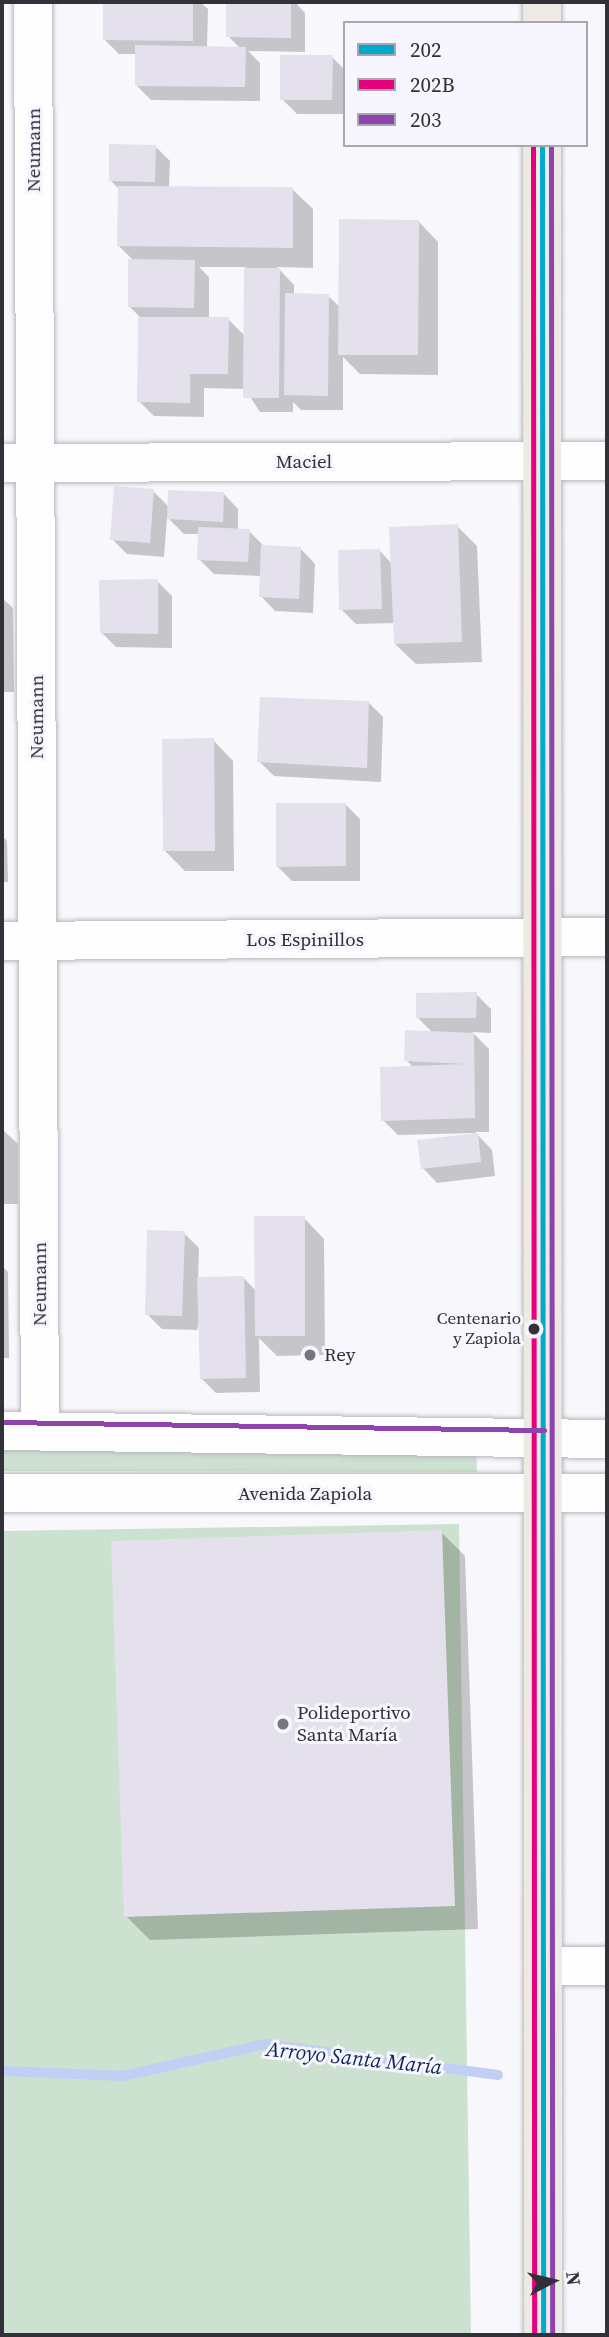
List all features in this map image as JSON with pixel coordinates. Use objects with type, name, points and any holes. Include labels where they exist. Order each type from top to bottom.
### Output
[{"type":"main road","points":[[542,2],[542,21]]},
{"type":"main road","points":[[542,147],[543,2335]]},
{"type":"street","name":"Neumann","points":[[33,2],[19,463],[20,941],[40,1431]]},
{"type":"street","name":"Maciel","points":[[19,463],[607,461]]},
{"type":"street","name":"Los Espinillos","points":[[20,941],[607,937]]},
{"type":"street","points":[[2,1431],[607,1439]]},
{"type":"street","name":"Avenida Zapiola","points":[[2,1493],[607,1493]]},
{"type":"street","points":[[543,1966],[607,1966]]},
{"type":"green space","points":[[2,1449],[476,1451],[477,1472],[2,1471]]},
{"type":"green space","points":[[459,1524],[471,2335],[2,2335],[2,1531]]},
{"type":"building","points":[[103,2],[193,2],[193,41],[103,40]]},
{"type":"building","points":[[226,2],[291,2],[291,38],[226,37]]},
{"type":"building","points":[[135,45],[246,47],[245,87],[135,86]]},
{"type":"building","points":[[280,55],[333,55],[332,100],[280,100]]},
{"type":"building","points":[[109,144],[156,145],[155,182],[109,181]]},
{"type":"building","points":[[118,186],[293,187],[293,248],[117,246]]},
{"type":"building","points":[[339,219],[419,220],[418,355],[338,355]]},
{"type":"building","points":[[128,259],[195,260],[194,308],[128,307]]},
{"type":"building","points":[[244,268],[280,268],[279,398],[243,398]]},
{"type":"building","points":[[285,293],[329,294],[328,396],[284,395]]},
{"type":"building","points":[[138,317],[229,317],[228,374],[190,374],[190,403],[137,402]]},
{"type":"building","points":[[114,486],[154,489],[150,543],[110,540]]},
{"type":"building","points":[[168,490],[224,492],[223,522],[167,519]]},
{"type":"building","points":[[458,524],[462,642],[394,644],[389,527]]},
{"type":"building","points":[[198,527],[250,529],[248,562],[197,560]]},
{"type":"building","points":[[261,545],[301,547],[299,599],[259,597]]},
{"type":"building","points":[[380,549],[382,609],[339,610],[338,550]]},
{"type":"building","points":[[158,579],[158,634],[100,633],[99,580]]},
{"type":"building","points":[[260,697],[369,701],[367,768],[257,762]]},
{"type":"building","points":[[214,738],[215,851],[163,851],[162,739]]},
{"type":"building","points":[[276,803],[346,803],[346,866],[276,867]]},
{"type":"building","points":[[477,992],[476,1018],[416,1018],[416,993]]},
{"type":"building","points":[[405,1030],[474,1033],[475,1118],[381,1121],[380,1067],[466,1064],[404,1061]]},
{"type":"building","points":[[478,1133],[481,1162],[421,1169],[417,1140]]},
{"type":"building","points":[[254,1216],[305,1216],[305,1336],[255,1336]]},
{"type":"building","points":[[147,1230],[185,1231],[182,1316],[145,1315]]},
{"type":"building","points":[[244,1276],[246,1378],[200,1379],[197,1277]]},
{"type":"building","name":"Polideportivo Santa María","points":[[442,1530],[455,1906],[124,1917],[111,1541]]},
{"type":"waterway","name":"Arroyo Santa María","points":[[2,2071],[123,2076],[265,2044],[498,2075]]},
{"type":"transit line","name":"202B","points":[[533,147],[534,2335]]},
{"type":"transit line","name":"202","points":[[542,147],[543,2335]]},
{"type":"transit line","name":"203","points":[[551,147],[552,2335]]},
{"type":"transit line","name":"203","points":[[2,1422],[544,1430]]},
{"type":"place","name":"Centenario y Zapiola","points":[[534,1329]]},
{"type":"place","name":"Rey","points":[[310,1355]]},
{"type":"place","name":"Polideportivo Santa María","points":[[283,1724]]}]
